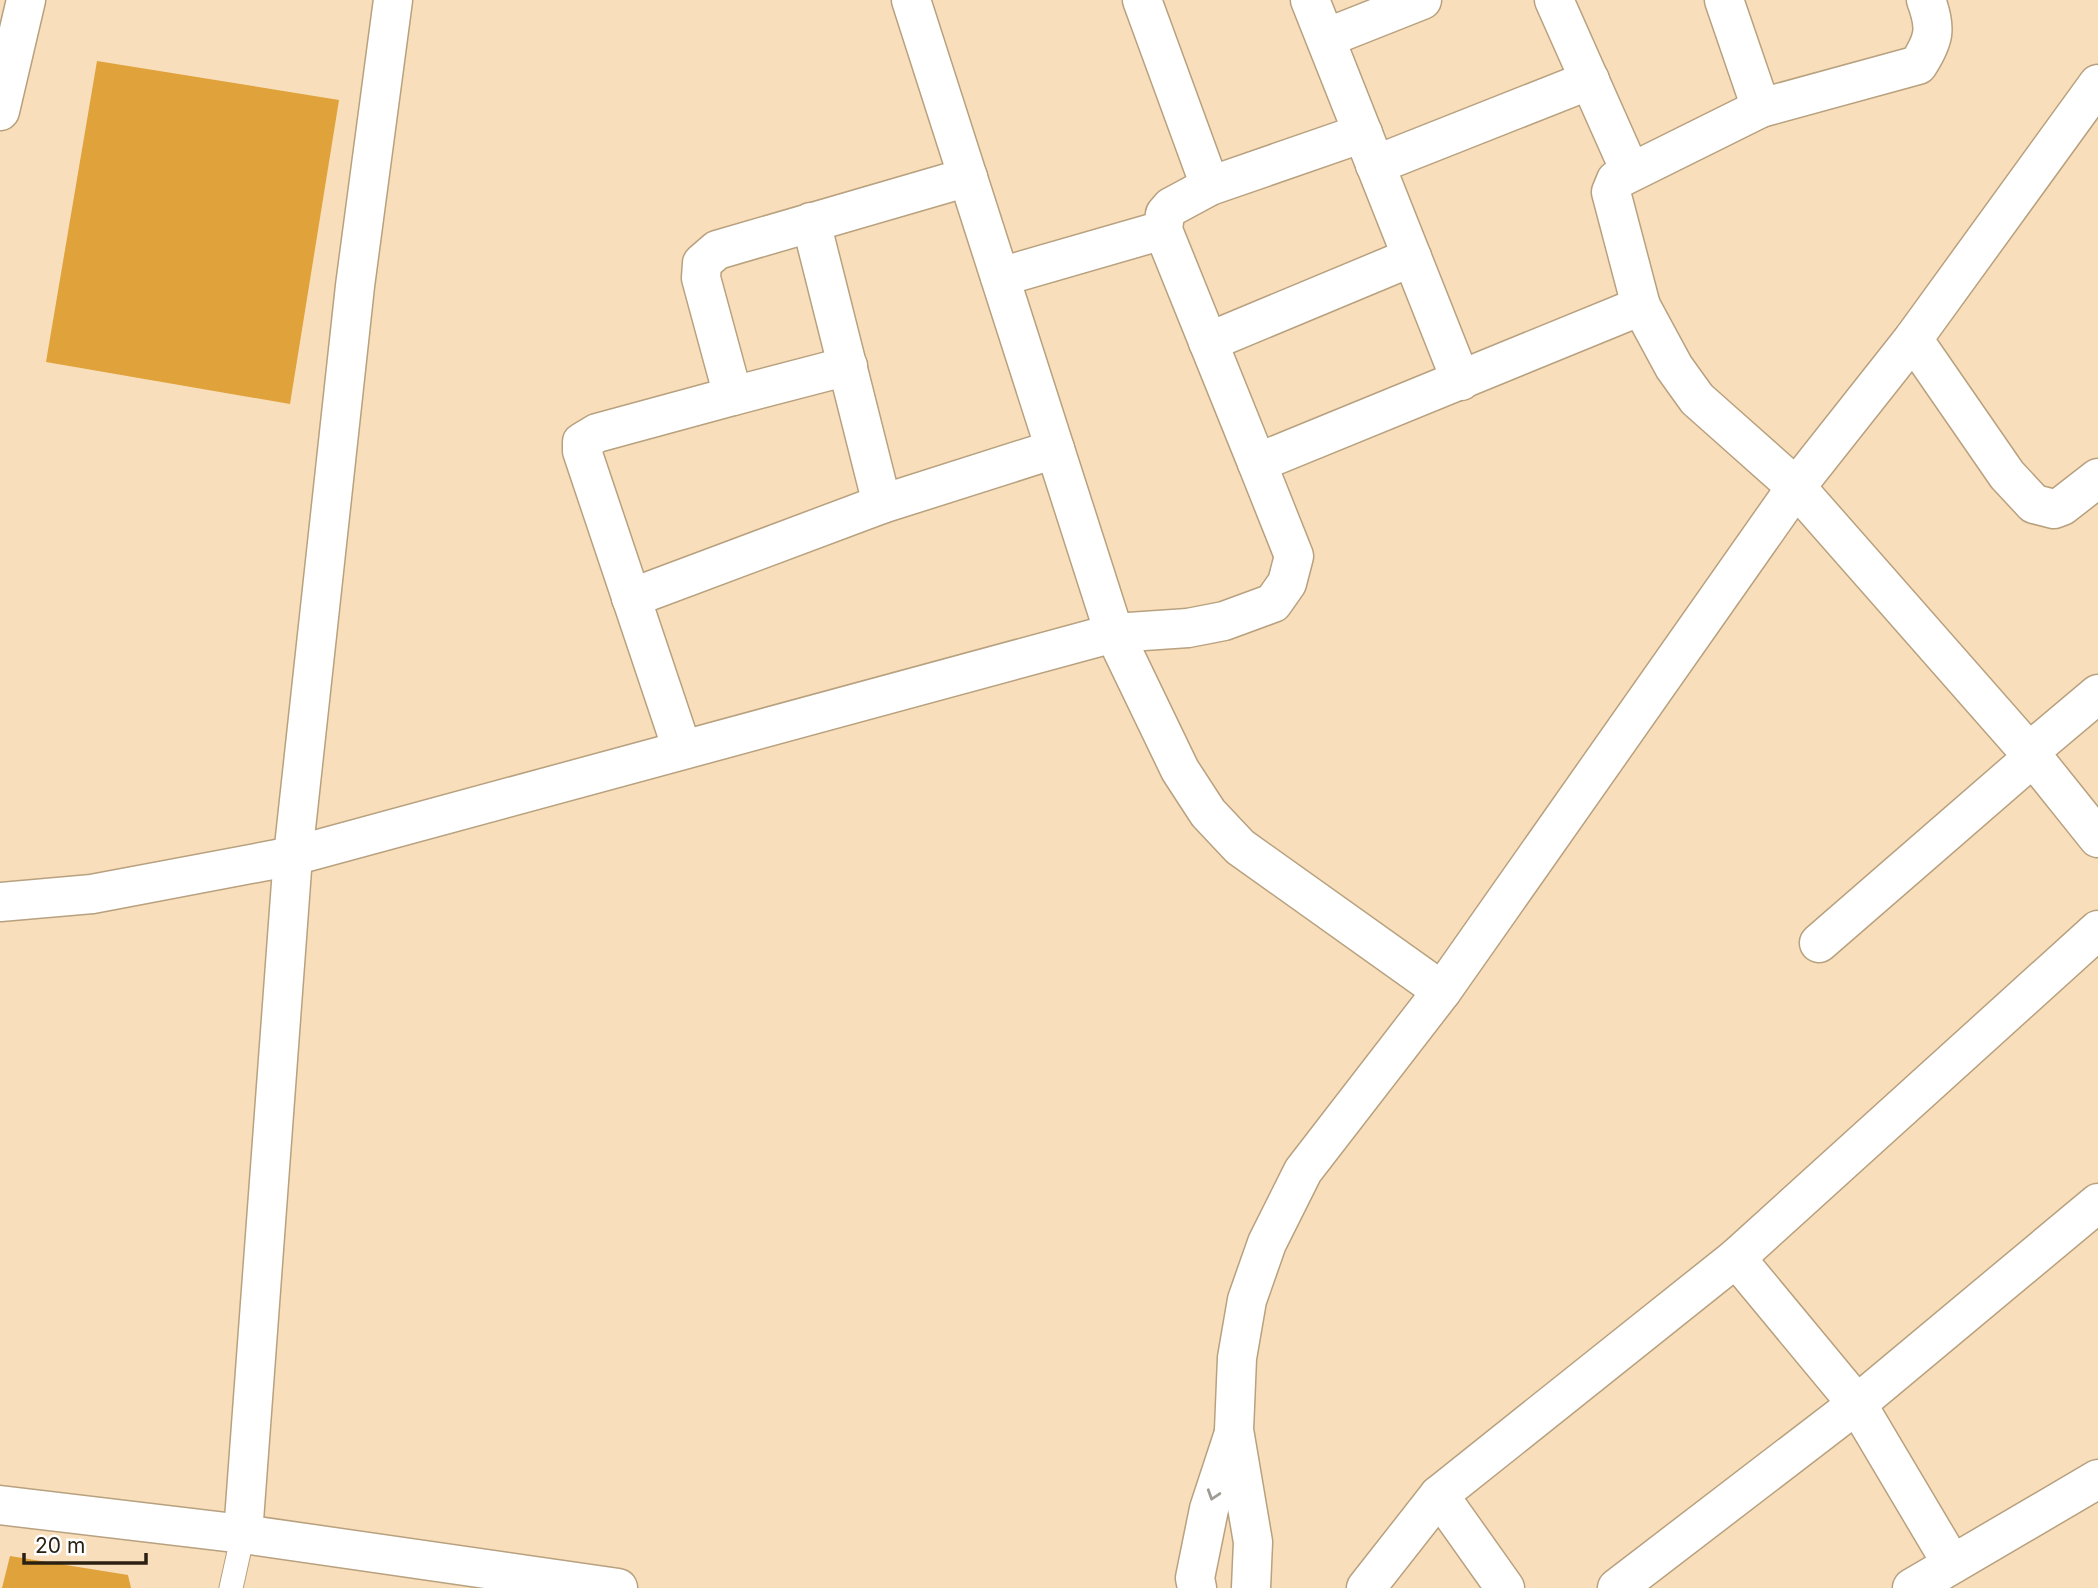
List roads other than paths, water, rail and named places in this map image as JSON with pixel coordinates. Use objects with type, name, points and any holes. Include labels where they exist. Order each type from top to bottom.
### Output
[{"type":"street","points":[[0,111],[26,0]]},
{"type":"street","points":[[243,1534],[293,856],[355,286],[393,0]]},
{"type":"street","points":[[911,0],[1114,633],[1180,770],[1208,813],[1240,848],[1442,991]]},
{"type":"street","points":[[1142,0],[1210,186]]},
{"type":"street","points":[[1310,0],[1461,381]]},
{"type":"street","points":[[1325,38],[1422,0]]},
{"type":"street","points":[[1555,0],[1630,171]]},
{"type":"street","points":[[1724,0],[1761,108]]},
{"type":"street","points":[[1926,0],[1932,16],[1933,41],[1918,65],[1761,108],[1630,171],[1616,180],[1611,192],[1641,306],[1674,367],[1697,399],[1796,487],[2031,755],[2098,838]]},
{"type":"street","points":[[0,902],[92,894],[293,856],[1114,633],[1188,628],[1224,621],[1273,603],[1287,583],[1294,556],[1163,230],[1165,214],[1171,207],[1210,186],[1369,149],[1590,80]]},
{"type":"street","points":[[1251,1588],[1253,1542],[1234,1430],[1237,1358],[1247,1300],[1267,1243],[1303,1171],[1442,991],[1796,487],[1913,339],[2098,84]]},
{"type":"street","points":[[733,396],[701,278],[702,263],[717,250],[968,177]]},
{"type":"street","points":[[811,222],[883,504]]},
{"type":"street","points":[[1000,276],[1163,230]]},
{"type":"street","points":[[1208,342],[1412,257]]},
{"type":"street","points":[[1257,463],[1641,306]]},
{"type":"street","points":[[1913,339],[2007,475],[2034,504],[2054,509],[2062,506],[2098,478]]},
{"type":"street","points":[[682,749],[582,451],[582,442],[597,432],[848,366]]},
{"type":"street","points":[[631,598],[883,504],[1055,449]]},
{"type":"street","points":[[1819,943],[2098,694]]},
{"type":"street","points":[[1366,1588],[1439,1495],[1736,1258],[2098,930]]},
{"type":"street","points":[[1618,1588],[1857,1404],[2098,1203]]},
{"type":"street","points":[[1736,1258],[1857,1404],[1952,1564]]},
{"type":"street","points":[[1197,1588],[1195,1578],[1209,1509],[1234,1430]]},
{"type":"street","points":[[1912,1588],[2098,1479]]},
{"type":"street","points":[[1439,1495],[1504,1588]]},
{"type":"street","points":[[0,1504],[243,1534],[618,1588]]},
{"type":"lane","points":[[231,1588],[243,1534]]}]
